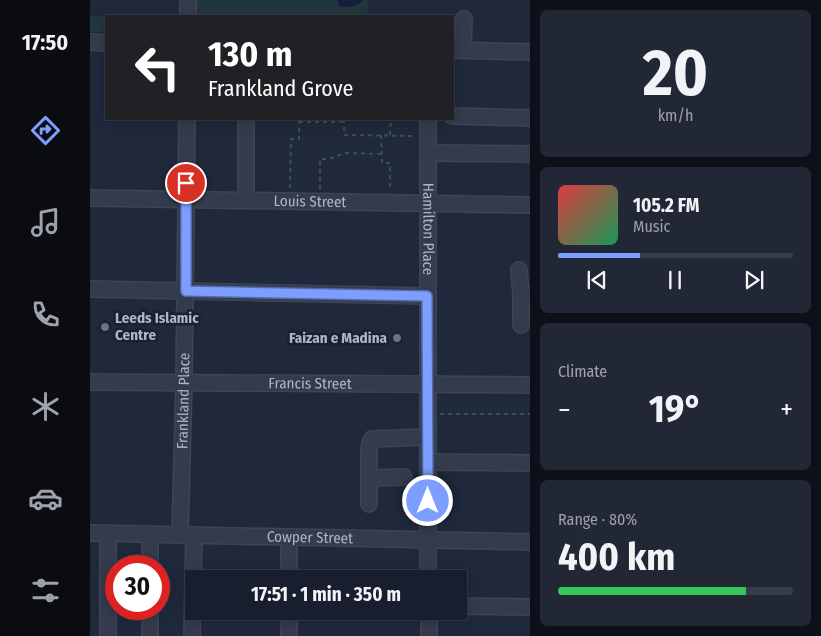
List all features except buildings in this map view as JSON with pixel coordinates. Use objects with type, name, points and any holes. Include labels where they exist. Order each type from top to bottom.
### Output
[{"type":"street","points":[[188,0],[188,15]]},
{"type":"street","points":[[464,19],[458,50],[530,52]]},
{"type":"street","points":[[90,42],[105,43]]},
{"type":"street","points":[[454,116],[530,118]]},
{"type":"street","name":"Frankland Place","points":[[187,120],[184,382],[187,535],[192,636]]},
{"type":"street","points":[[246,120],[246,200]]},
{"type":"street","name":"Hamilton Place","points":[[428,120],[430,202],[427,296],[428,570]]},
{"type":"street","points":[[428,154],[530,154]]},
{"type":"street","name":"Louis Street","points":[[90,198],[530,205]]},
{"type":"street","points":[[519,270],[525,294],[521,325]]},
{"type":"street","points":[[90,288],[427,296]]},
{"type":"street","name":"Francis Street","points":[[90,382],[530,385]]},
{"type":"street","points":[[369,504],[369,450],[372,439],[428,438]]},
{"type":"street","points":[[428,462],[530,463]]},
{"type":"street","points":[[369,478],[404,478]]},
{"type":"street","name":"Cowper Street","points":[[90,533],[530,542]]},
{"type":"street","points":[[108,533],[108,636]]},
{"type":"street","points":[[150,534],[150,555]]},
{"type":"street","points":[[289,537],[289,570]]},
{"type":"street","points":[[467,606],[530,607]]},
{"type":"street","points":[[150,620],[150,636]]},
{"type":"street","points":[[289,620],[289,636]]},
{"type":"street","points":[[428,620],[429,636]]},
{"type":"path","points":[[290,200],[291,139],[298,139],[299,120],[344,120],[344,135],[428,136]]},
{"type":"path","points":[[390,135],[391,120]]},
{"type":"path","points":[[381,135],[382,163],[390,164],[389,202]]},
{"type":"path","points":[[319,201],[320,159],[329,159],[345,153],[382,154]]},
{"type":"path","points":[[428,414],[530,414]]},
{"type":"shaded area","points":[[192,0],[369,0],[367,15],[191,15]]},
{"type":"shaded area","points":[[90,16],[105,16],[105,33],[90,32]]},
{"type":"water","points":[[337,0],[363,0],[355,6],[346,7],[339,6]]},
{"type":"place","name":"Leeds Islamic Centre","points":[[105,327]]},
{"type":"place","name":"Faizan e Madina","points":[[397,338]]},
{"type":"route","points":[[186,183],[186,291],[427,296],[428,501]]}]
